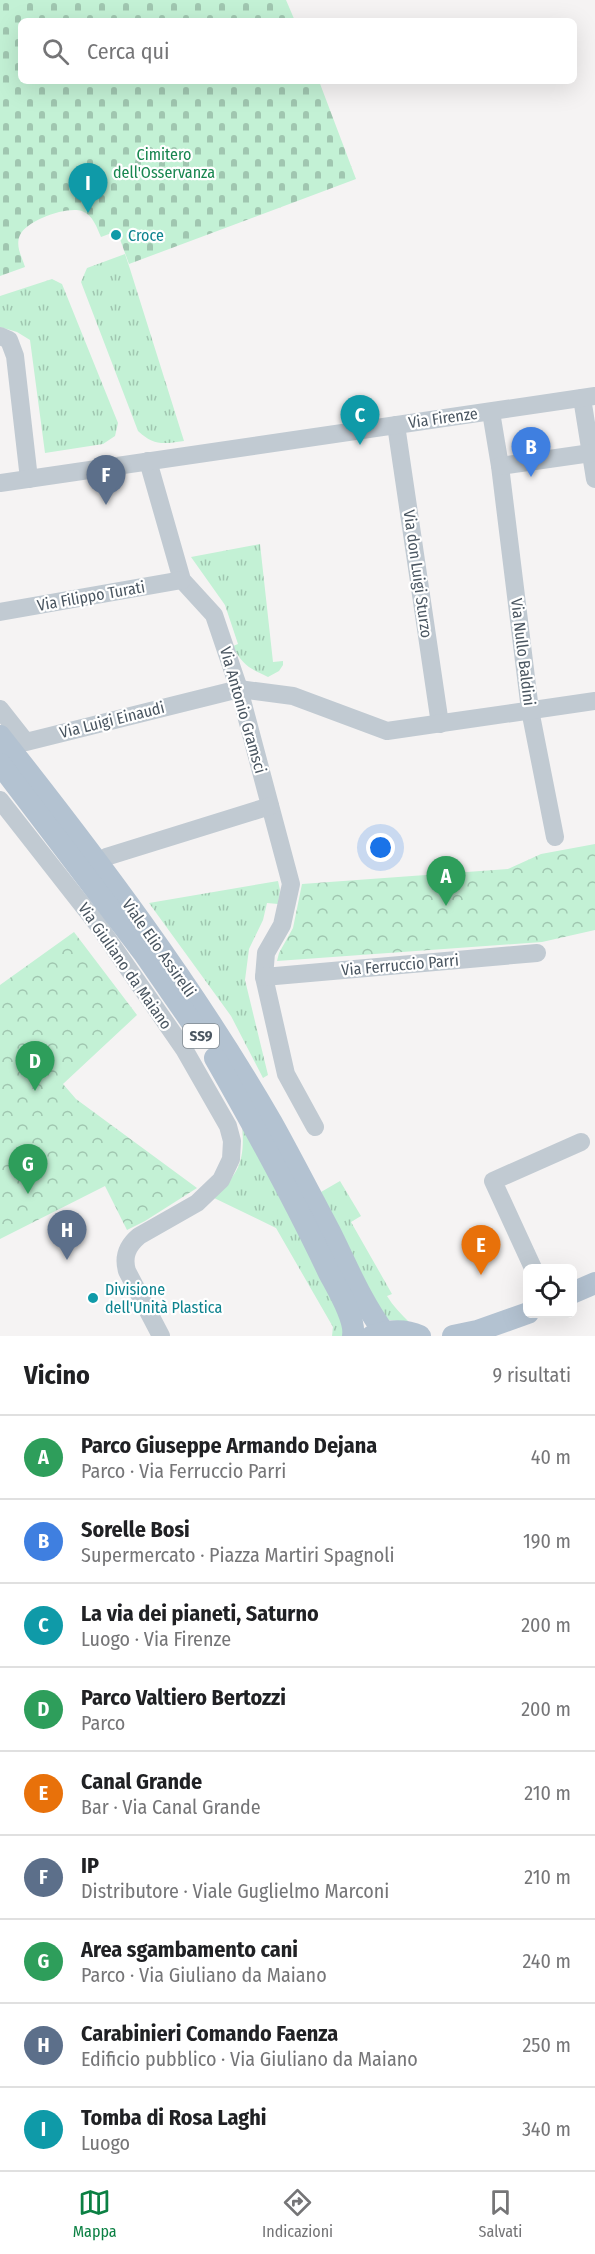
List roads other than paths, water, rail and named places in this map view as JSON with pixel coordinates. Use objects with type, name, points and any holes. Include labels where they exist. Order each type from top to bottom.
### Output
[{"type":"main road","name":"Viale Elio Assirelli","points":[[0,736],[154,938],[212,1025],[273,1124],[329,1231],[378,1334]]},
{"type":"main road","name":"Viale Elio Assirelli","points":[[0,764],[143,952],[204,1040],[255,1127],[304,1220],[349,1314],[354,1331],[353,1336]]},
{"type":"main road","points":[[577,1291],[595,1283]]},
{"type":"main road","points":[[453,1336],[517,1317]]},
{"type":"main road","points":[[479,1336],[517,1317]]},
{"type":"main road","name":"SS9","points":[[378,1334],[398,1330],[420,1336]]},
{"type":"street","points":[[0,336],[9,340],[15,356],[29,479]]},
{"type":"street","points":[[588,397],[595,479]]},
{"type":"street","name":"Via Firenze","points":[[0,483],[588,397]]},
{"type":"street","name":"Via Nullo Baldini","points":[[491,412],[500,466],[530,710],[555,837]]},
{"type":"street","name":"Via don Luigi Sturzo","points":[[396,425],[440,724]]},
{"type":"street","points":[[500,466],[591,453]]},
{"type":"street","name":"Via Antonio Gramsci","points":[[148,460],[182,580],[214,615],[239,689],[291,884],[282,925],[266,953],[264,977]]},
{"type":"street","name":"Via Filippo Turati","points":[[0,612],[182,580]]},
{"type":"street","points":[[239,689],[292,696],[387,731],[595,701]]},
{"type":"street","name":"Via Luigi Einaudi","points":[[0,710],[26,742],[239,689]]},
{"type":"street","name":"Via Giuliano da Maiano","points":[[0,800],[99,926],[184,1049],[228,1125],[232,1141],[231,1159],[221,1180],[197,1203],[139,1236],[127,1252],[125,1264],[127,1271],[161,1336]]},
{"type":"street","points":[[106,856],[270,806]]},
{"type":"street","name":"Via Ferruccio Parri","points":[[264,977],[537,953]]},
{"type":"street","points":[[264,977],[286,1074],[315,1127]]},
{"type":"street","points":[[531,1264],[493,1181],[581,1142]]},
{"type":"place","name":"Tomba di Rosa Laghi","points":[[88,213]]},
{"type":"place","name":"Croce","points":[[116,235]]},
{"type":"place","name":"La via dei pianeti, Saturno","points":[[360,445]]},
{"type":"place","name":"Sorelle Bosi","points":[[531,477]]},
{"type":"place","name":"IP","points":[[106,505]]},
{"type":"place","name":"Parco Giuseppe Armando Dejana","points":[[446,906]]},
{"type":"place","name":"Parco Valtiero Bertozzi","points":[[35,1091]]},
{"type":"place","name":"Area sgambamento cani","points":[[28,1194]]},
{"type":"place","name":"Carabinieri Comando Faenza","points":[[67,1260]]},
{"type":"place","name":"Canal Grande","points":[[481,1275]]},
{"type":"place","name":"Divisione dell'Unità Plastica","points":[[93,1298]]},
{"type":"park label","name":"Cimitero dell'Osservanza","points":[[164,163]]}]
